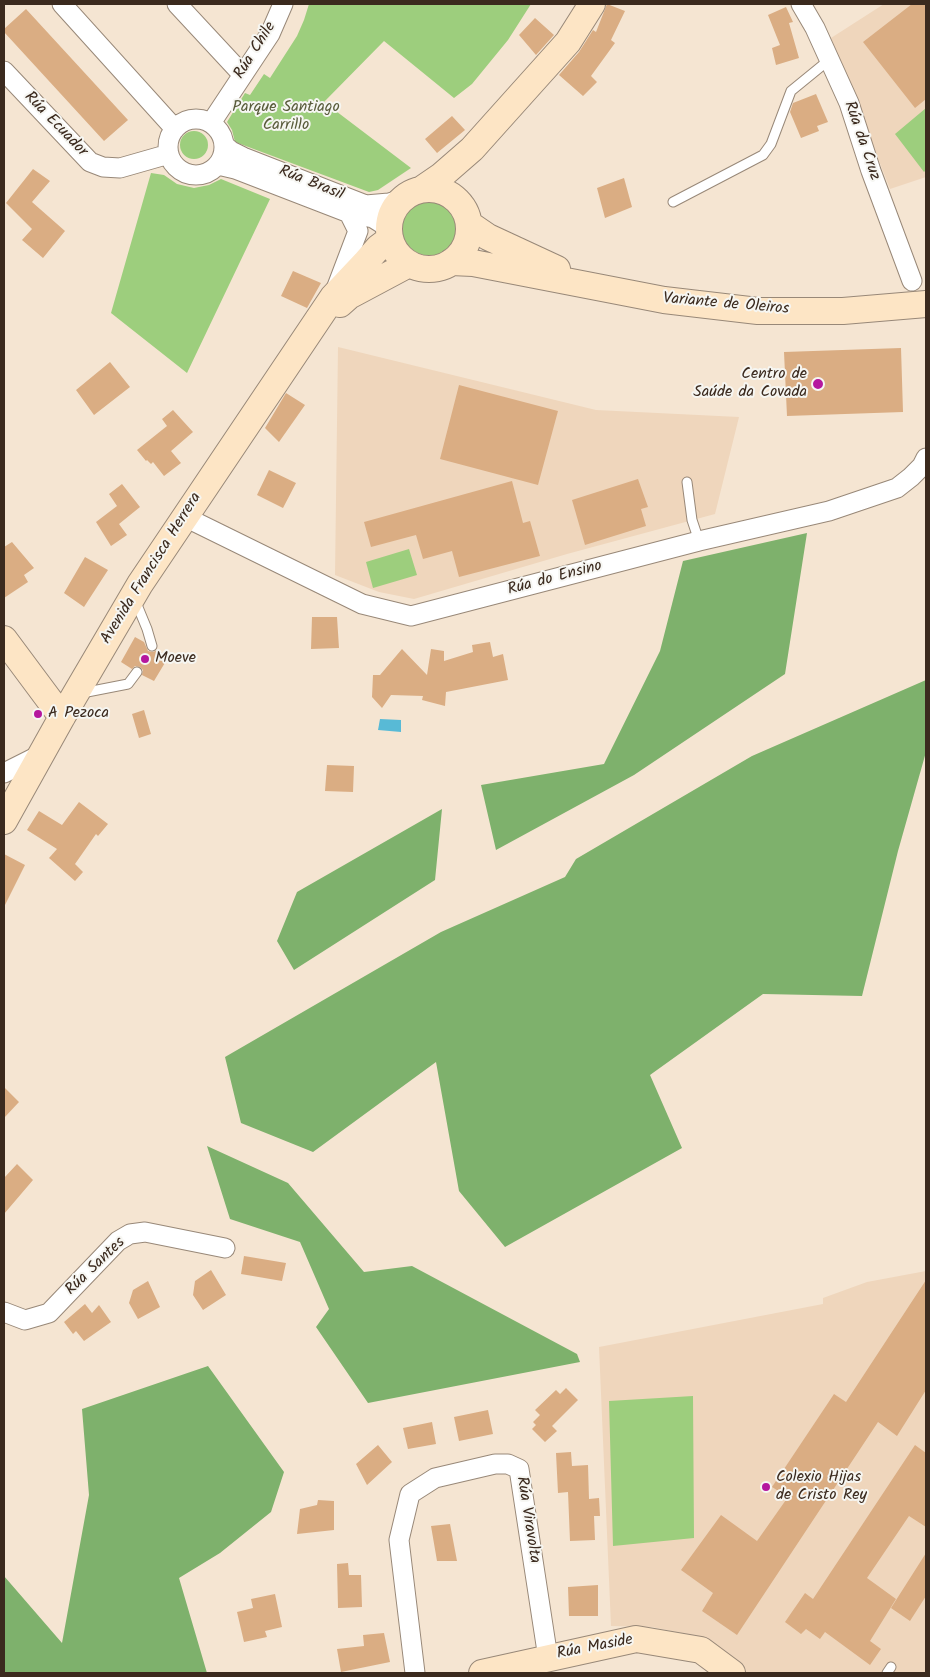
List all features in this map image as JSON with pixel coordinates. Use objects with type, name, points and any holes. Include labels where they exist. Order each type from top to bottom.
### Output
[{"type":"street","points":[[62,4],[175,129]]},
{"type":"street","points":[[177,4],[242,74]]},
{"type":"street","name":"Rúa Chile","points":[[211,123],[270,34],[283,4]]},
{"type":"street","points":[[472,149],[464,171],[465,214],[468,235],[465,245],[459,255],[441,267],[430,269],[409,264],[394,249],[389,233],[393,212],[412,194],[441,176],[472,149],[568,42],[592,4]]},
{"type":"street","name":"Rúa da Cruz","points":[[801,4],[815,28],[849,103],[871,172],[912,281]]},
{"type":"street","name":"Rúa Ecuador","points":[[4,72],[90,162],[120,168],[169,154]]},
{"type":"street","points":[[188,120],[204,120],[211,123],[218,129],[224,145],[224,152],[218,164],[203,174],[193,175],[177,167],[169,154],[169,141],[175,129],[188,120]]},
{"type":"street","name":"Rúa Brasil","points":[[224,145],[243,157],[366,205],[389,203],[412,194]]},
{"type":"street","name":"Rúa Brasil","points":[[218,164],[349,214],[373,218],[389,233]]},
{"type":"street","points":[[412,194],[432,189],[443,191],[453,196],[465,214]]},
{"type":"street","name":"Avenida Francisca Herrera","points":[[333,297],[358,231],[354,220],[349,214]]},
{"type":"street","name":"Variante de Oleiros","points":[[465,214],[488,237],[587,284]]},
{"type":"street","name":"Avenida Francisca Herrera","points":[[4,821],[74,694],[133,596],[312,326],[333,297],[366,264],[389,233]]},
{"type":"street","name":"Variante de Oleiros","points":[[451,262],[473,263],[664,300],[758,311],[843,311],[926,304]]},
{"type":"street","name":"Avenida Francisca Herrera","points":[[312,326],[349,296],[409,264]]},
{"type":"street","name":"Rúa do Ensino","points":[[185,517],[362,604],[411,616],[699,541],[829,511],[897,488],[922,466],[926,458]]},
{"type":"street","points":[[4,639],[62,716]]},
{"type":"street","points":[[4,773],[40,755]]},
{"type":"street","name":"Rúa Santes","points":[[4,1312],[25,1320],[50,1313],[118,1241],[130,1234],[145,1232],[225,1248]]},
{"type":"street","name":"Rúa Viravolta","points":[[415,1673],[399,1540],[410,1494],[435,1478],[495,1464],[508,1464],[519,1469],[548,1658]]},
{"type":"street","name":"Rúa Maside","points":[[497,1672],[636,1638],[701,1650],[732,1673]]},
{"type":"lane","points":[[673,202],[763,156],[771,144],[791,92],[829,60]]},
{"type":"lane","points":[[687,482],[692,520],[699,541]]},
{"type":"lane","points":[[133,596],[147,628],[152,646]]},
{"type":"lane","points":[[74,694],[128,684],[137,672]]},
{"type":"shaded area","points":[[884,4],[926,4],[926,177],[890,189],[831,38]]},
{"type":"shaded area","points":[[338,347],[596,410],[739,417],[715,514],[567,554],[414,599],[379,592],[335,575]]},
{"type":"shaded area","name":"Colexio Hijas de Cristo Rey","points":[[926,1271],[926,1673],[747,1673],[686,1634],[652,1627],[611,1626],[599,1347],[823,1304],[823,1298],[867,1282]]},
{"type":"green space","name":"Parque Santiago Carrillo","points":[[309,4],[531,4],[508,40],[472,84],[454,98],[384,41],[324,102],[411,168],[378,190],[369,192],[235,142],[232,130],[227,122],[245,93],[250,95],[264,74],[270,78],[297,36]]},
{"type":"green space","points":[[926,108],[926,170],[924,172],[895,134]]},
{"type":"green space","points":[[194,131],[204,135],[208,145],[204,155],[194,159],[184,155],[180,145],[184,135]]},
{"type":"green space","points":[[151,173],[164,175],[177,184],[194,188],[209,185],[221,179],[270,199],[187,373],[111,313]]},
{"type":"green space","points":[[430,200],[441,202],[450,208],[456,217],[458,228],[456,239],[450,248],[441,254],[430,256],[419,254],[410,248],[404,239],[402,228],[404,217],[410,208],[419,202]]},
{"type":"green space","points":[[807,533],[785,674],[634,775],[496,850],[481,785],[604,764],[660,651],[683,561]]},
{"type":"green space","points":[[409,549],[417,575],[373,588],[366,562]]},
{"type":"green space","points":[[926,680],[926,752],[898,851],[862,996],[763,994],[650,1075],[682,1148],[505,1247],[459,1191],[436,1062],[313,1152],[241,1123],[225,1057],[441,932],[565,877],[576,859],[752,756]]},
{"type":"green space","points":[[442,809],[435,880],[294,970],[277,941],[297,892]]},
{"type":"green space","points":[[207,1146],[288,1183],[364,1272],[412,1266],[577,1354],[580,1362],[368,1403],[316,1327],[329,1309],[300,1242],[230,1219]]},
{"type":"green space","points":[[208,1366],[284,1472],[271,1512],[220,1553],[179,1578],[207,1673],[4,1673],[4,1576],[62,1643],[89,1495],[82,1409]]},
{"type":"green space","points":[[693,1396],[694,1538],[613,1546],[609,1401]]},
{"type":"water","points":[[380,719],[401,720],[401,732],[378,730]]},
{"type":"building","points":[[607,4],[625,11],[611,40],[615,43],[591,76],[597,82],[583,96],[559,75],[579,52],[593,30],[596,32]]},
{"type":"building","points":[[912,4],[926,4],[926,99],[915,108],[863,42]]},
{"type":"building","points":[[786,7],[793,22],[789,23],[799,58],[776,65],[772,48],[780,45],[768,15]]},
{"type":"building","points":[[26,9],[128,120],[104,141],[4,32],[4,29]]},
{"type":"building","points":[[535,18],[554,35],[536,55],[519,35]]},
{"type":"building","points":[[816,94],[828,122],[817,126],[819,131],[801,138],[790,112],[793,103]]},
{"type":"building","points":[[452,116],[465,130],[437,153],[425,139]]},
{"type":"building","points":[[33,169],[50,181],[32,202],[65,231],[43,258],[22,240],[32,229],[6,203]]},
{"type":"building","points":[[624,178],[632,207],[605,218],[597,188]]},
{"type":"building","points":[[293,271],[321,283],[307,308],[281,296]]},
{"type":"building","name":"Centro de Saúde da Covada","points":[[901,348],[903,412],[787,416],[784,352]]},
{"type":"building","points":[[110,362],[130,387],[94,415],[76,390]]},
{"type":"building","points":[[459,385],[558,411],[538,485],[440,459]]},
{"type":"building","points":[[286,393],[305,405],[279,442],[265,428]]},
{"type":"building","points":[[173,410],[193,432],[171,451],[181,463],[164,476],[153,462],[151,464],[146,461],[137,450],[167,426],[162,419]]},
{"type":"building","points":[[269,470],[296,483],[283,508],[257,495]]},
{"type":"building","points":[[638,479],[648,507],[641,509],[646,526],[585,545],[572,500]]},
{"type":"building","points":[[512,481],[523,523],[530,521],[540,556],[459,577],[452,551],[423,559],[416,535],[371,547],[364,522]]},
{"type":"building","points":[[122,484],[140,507],[119,524],[127,535],[111,546],[96,522],[117,506],[109,494]]},
{"type":"building","points":[[12,542],[34,568],[24,575],[28,582],[4,598],[4,547]]},
{"type":"building","points":[[85,557],[108,570],[84,607],[64,593]]},
{"type":"building","points":[[312,617],[337,617],[339,648],[311,649]]},
{"type":"building","name":"Moeve","points":[[135,637],[144,642],[148,651],[153,652],[157,650],[169,656],[154,681],[142,675],[143,670],[140,667],[135,666],[132,669],[121,662]]},
{"type":"building","points":[[490,642],[493,657],[503,654],[508,680],[446,692],[445,706],[422,700],[423,696],[391,695],[382,708],[372,697],[373,675],[380,675],[402,649],[427,675],[431,649],[444,651],[444,661],[473,652],[472,645]]},
{"type":"building","points":[[144,710],[151,734],[139,738],[132,714]]},
{"type":"building","points":[[327,765],[354,766],[353,792],[325,791]]},
{"type":"building","points":[[79,802],[108,824],[98,836],[96,834],[75,864],[83,872],[75,881],[49,858],[57,849],[27,830],[39,811],[62,825]]},
{"type":"building","points":[[4,854],[25,865],[4,907]]},
{"type":"building","points":[[4,1087],[19,1102],[4,1118]]},
{"type":"building","points":[[17,1164],[33,1180],[4,1214],[4,1178]]},
{"type":"building","points":[[244,1256],[286,1263],[282,1281],[241,1274]]},
{"type":"building","points":[[211,1270],[226,1295],[203,1310],[193,1295],[195,1281]]},
{"type":"building","points":[[926,1280],[926,1390],[897,1436],[878,1422],[737,1635],[702,1611],[713,1593],[681,1570],[721,1515],[757,1541],[788,1497],[772,1487],[834,1394],[846,1402]]},
{"type":"building","points":[[148,1281],[160,1307],[138,1319],[129,1303],[133,1290]]},
{"type":"building","points":[[85,1304],[92,1313],[99,1305],[111,1322],[84,1341],[76,1331],[73,1334],[64,1322]]},
{"type":"building","points":[[566,1388],[578,1400],[552,1426],[557,1431],[545,1442],[532,1429],[536,1425],[533,1422],[540,1415],[535,1410],[556,1390],[560,1394]]},
{"type":"building","points":[[488,1410],[493,1434],[459,1441],[454,1417]]},
{"type":"building","points":[[432,1422],[436,1444],[408,1449],[403,1428]]},
{"type":"building","points":[[378,1445],[392,1462],[367,1485],[356,1464]]},
{"type":"building","points":[[915,1445],[926,1453],[926,1527],[909,1516],[867,1578],[896,1599],[870,1641],[881,1649],[870,1665],[825,1632],[820,1639],[806,1629],[801,1634],[785,1622],[805,1593],[813,1599]]},
{"type":"building","points":[[571,1452],[572,1466],[588,1465],[589,1499],[599,1498],[600,1516],[594,1516],[595,1540],[570,1541],[568,1492],[558,1493],[556,1453]]},
{"type":"building","points":[[318,1500],[334,1501],[334,1530],[297,1534],[300,1509],[317,1505]]},
{"type":"building","points":[[450,1524],[457,1561],[437,1561],[431,1526]]},
{"type":"building","points":[[926,1553],[926,1596],[910,1621],[891,1608]]},
{"type":"building","points":[[348,1563],[349,1575],[361,1575],[362,1607],[338,1608],[337,1564]]},
{"type":"building","points":[[598,1585],[598,1616],[569,1616],[568,1587]]},
{"type":"building","points":[[275,1594],[282,1627],[265,1631],[267,1637],[244,1642],[237,1612],[253,1608],[251,1599]]},
{"type":"building","points":[[384,1633],[390,1662],[341,1672],[337,1649],[364,1646],[363,1635]]},
{"type":"place","name":"Centro de Saúde da Covada","points":[[818,384]]},
{"type":"place","name":"Moeve","points":[[145,659]]},
{"type":"place","name":"A Pezoca","points":[[38,714]]},
{"type":"place","name":"Colexio Hijas de Cristo Rey","points":[[766,1487]]}]
